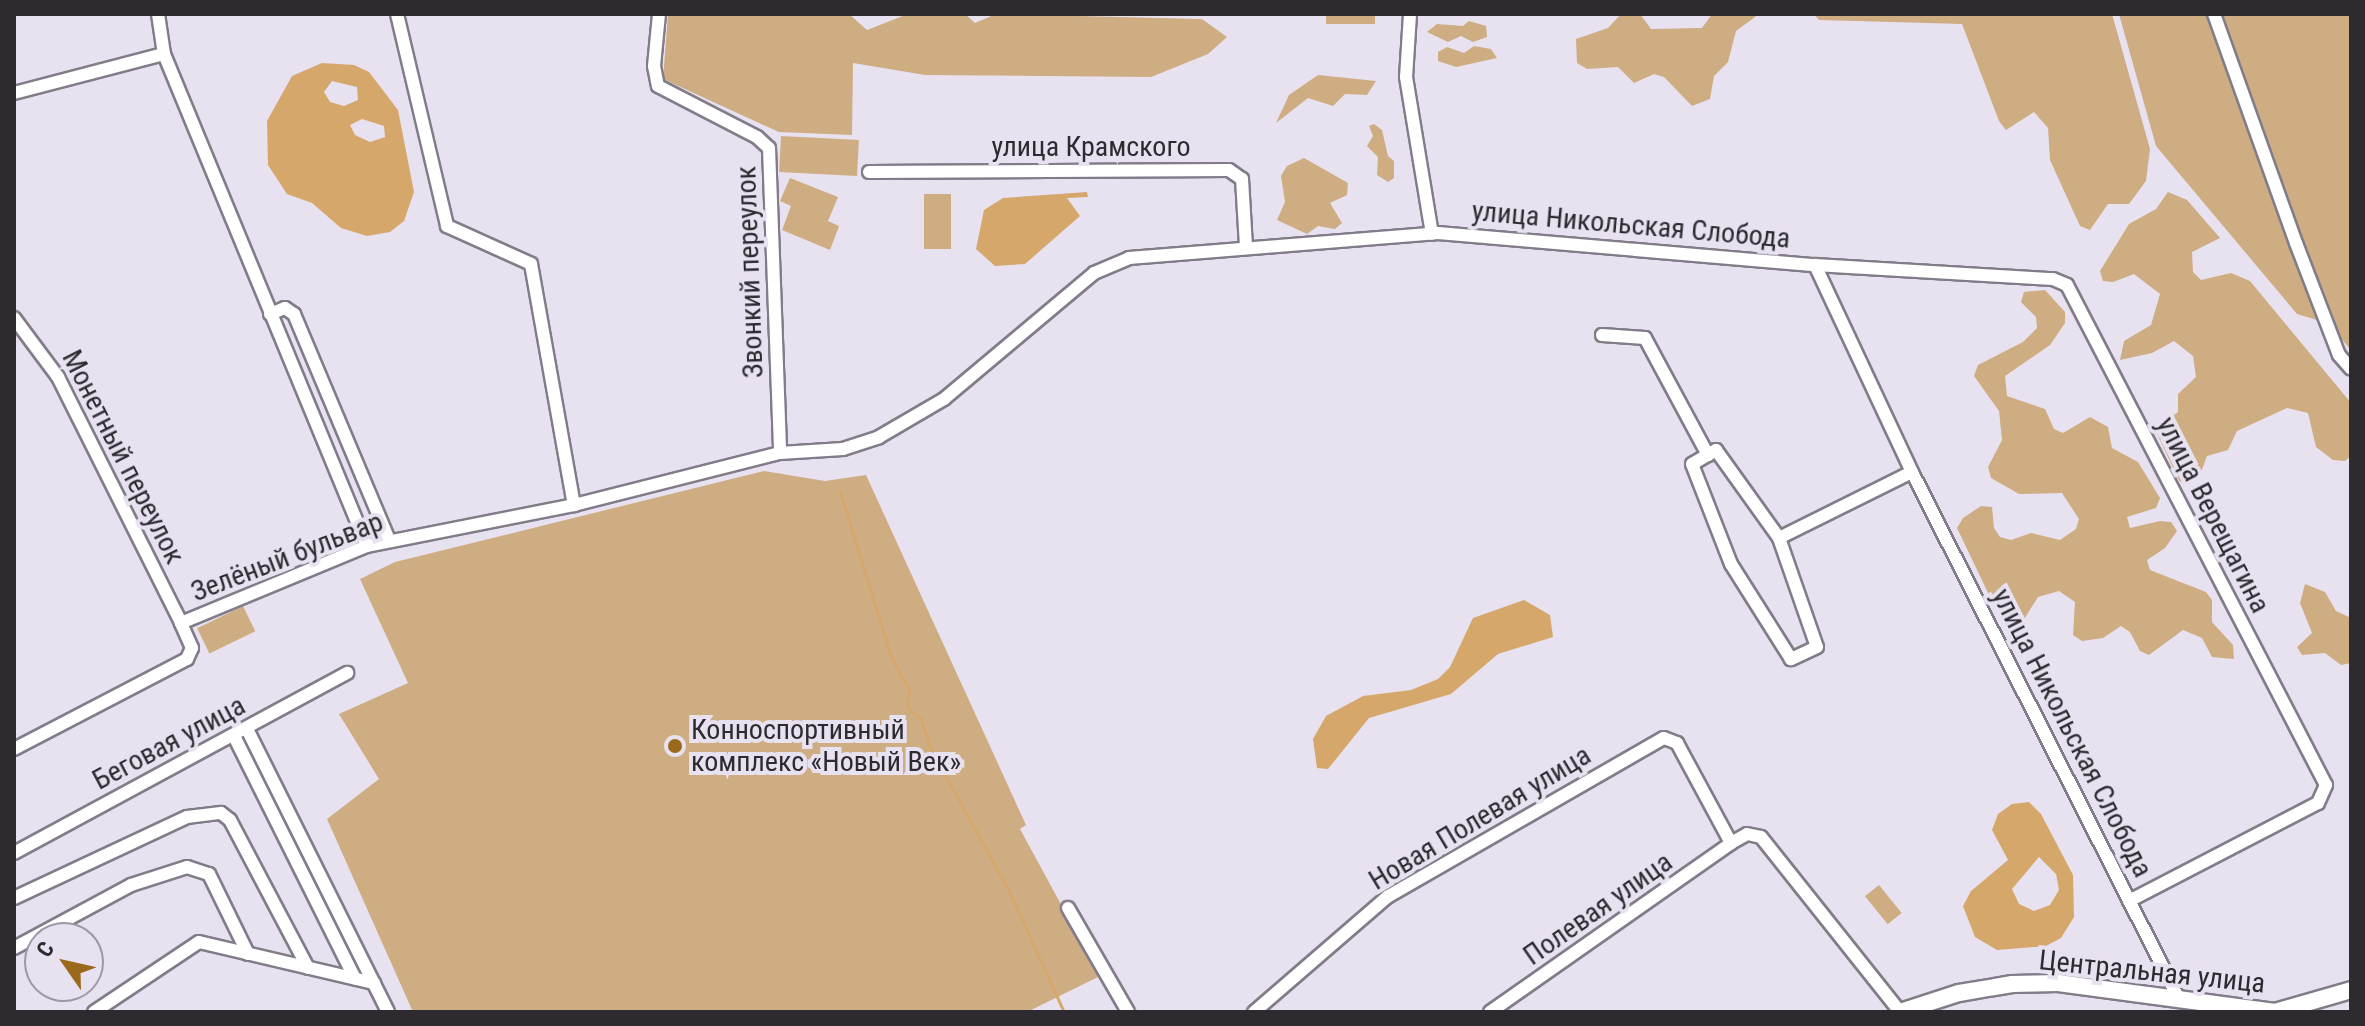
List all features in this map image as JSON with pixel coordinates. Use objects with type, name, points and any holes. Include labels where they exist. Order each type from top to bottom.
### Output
[{"type":"street","points":[[158,14],[164,54],[367,546]]},
{"type":"street","points":[[397,14],[447,226],[525,256],[531,264],[574,505]]},
{"type":"street","name":"Звонкий переулок","points":[[659,14],[654,66],[658,86],[757,137],[770,154],[780,453]]},
{"type":"street","points":[[1410,14],[1406,77],[1432,234]]},
{"type":"street","points":[[2214,14],[2339,355],[2351,369]]},
{"type":"street","points":[[14,93],[164,54]]},
{"type":"street","name":"улица Крамского","points":[[869,172],[1229,170],[1242,179],[1246,247]]},
{"type":"street","name":"улица Никольская Слобода","points":[[780,453],[851,447],[916,418],[1115,262],[1246,247],[1432,234],[1815,265],[1912,472],[2180,1001]]},
{"type":"street","name":"улица Верещагина","points":[[1815,265],[2053,279],[2067,285],[2326,785],[2318,803],[2129,901]]},
{"type":"street","points":[[270,314],[285,308],[294,314],[389,540]]},
{"type":"street","name":"Монетный переулок","points":[[14,318],[58,377],[181,623]]},
{"type":"street","points":[[1602,335],[1645,338],[1708,455]]},
{"type":"street","points":[[1716,450],[1779,538],[1817,647],[1791,659],[1731,564],[1692,464],[1716,450]]},
{"type":"street","name":"Зелёный бульвар","points":[[14,749],[187,659],[192,648],[181,623],[367,546],[574,505],[780,453]]},
{"type":"street","points":[[1779,538],[1912,472]]},
{"type":"street","name":"Беговая улица","points":[[14,853],[347,673]]},
{"type":"street","points":[[247,729],[388,1012]]},
{"type":"street","points":[[234,736],[355,979]]},
{"type":"street","name":"Новая Полевая улица","points":[[1254,1012],[1387,897],[1664,738],[1677,743],[1731,843]]},
{"type":"street","points":[[14,898],[187,817],[221,813],[230,820],[308,968]]},
{"type":"street","points":[[1731,843],[1747,834],[1761,837],[1900,1012]]},
{"type":"street","name":"Полевая улица","points":[[1490,1012],[1731,843]]},
{"type":"street","points":[[14,948],[131,885],[187,867],[209,874],[248,954]]},
{"type":"street","points":[[1068,908],[1128,1012]]},
{"type":"street","points":[[94,1012],[189,945],[248,954],[374,983]]},
{"type":"street","name":"Центральная улица","points":[[1900,1012],[2012,984],[2058,983],[2246,1011],[2306,1006],[2351,990]]},
{"type":"shaded area","points":[[668,14],[849,14],[867,30],[908,14],[965,14],[975,23],[996,14],[1202,19],[1227,37],[1208,54],[1151,77],[925,75],[853,63],[852,135],[779,132],[663,79]]},
{"type":"shaded area","points":[[1326,14],[1375,14],[1375,24],[1326,24]]},
{"type":"shaded area","points":[[1621,14],[1640,14],[1651,29],[1702,28],[1712,14],[1759,14],[1736,31],[1728,62],[1714,76],[1710,99],[1692,106],[1664,77],[1654,74],[1634,83],[1618,67],[1587,69],[1577,63],[1576,39],[1608,28]]},
{"type":"shaded area","points":[[1814,14],[2112,14],[2150,149],[2146,181],[2129,204],[2108,204],[2090,230],[2080,226],[2050,160],[2048,128],[2034,112],[2006,130],[1999,121],[1962,24],[1819,20]]},
{"type":"shaded area","points":[[2119,14],[2351,14],[2351,350],[2327,323],[2297,314],[2156,146]]},
{"type":"shaded area","points":[[1469,21],[1486,26],[1487,37],[1473,42],[1461,36],[1448,42],[1427,32],[1437,24],[1463,26]]},
{"type":"shaded area","points":[[1474,46],[1491,49],[1497,58],[1456,67],[1438,61],[1438,52],[1447,47],[1464,53]]},
{"type":"shaded area","points":[[322,63],[354,65],[369,72],[398,110],[414,192],[404,221],[390,232],[367,236],[341,228],[312,203],[287,194],[268,165],[267,121],[292,76]],"holes":[[[332,81],[357,87],[358,100],[344,106],[330,102],[324,92]],[[362,119],[384,126],[385,137],[370,142],[355,135],[350,125]]]},
{"type":"shaded area","points":[[1318,75],[1376,81],[1367,95],[1345,94],[1333,106],[1308,98],[1276,123],[1289,95]]},
{"type":"shaded area","points":[[1374,124],[1382,130],[1388,156],[1394,161],[1394,178],[1388,182],[1377,175],[1378,157],[1367,146],[1373,136],[1369,126]]},
{"type":"shaded area","points":[[781,136],[859,140],[857,176],[779,172]]},
{"type":"shaded area","points":[[1304,158],[1348,183],[1347,195],[1330,203],[1342,223],[1335,229],[1318,226],[1307,234],[1277,220],[1285,202],[1281,176],[1287,166]]},
{"type":"shaded area","points":[[790,178],[838,197],[828,221],[839,226],[830,250],[782,230],[791,206],[780,201]]},
{"type":"shaded area","points":[[1087,192],[1088,197],[1067,198],[1080,216],[1025,264],[995,266],[976,249],[984,210],[1003,198]]},
{"type":"shaded area","points":[[2168,192],[2187,200],[2220,238],[2192,252],[2193,272],[2201,280],[2231,273],[2250,281],[2351,403],[2351,456],[2345,461],[2333,460],[2316,447],[2308,413],[2287,408],[2237,431],[2228,450],[2207,456],[2200,475],[2180,482],[2155,430],[2178,412],[2178,394],[2196,377],[2193,356],[2174,341],[2152,353],[2120,360],[2124,341],[2151,325],[2160,294],[2134,274],[2113,282],[2103,281],[2100,271],[2129,224],[2156,209]]},
{"type":"shaded area","points":[[924,194],[951,194],[951,249],[924,249]]},
{"type":"shaded area","points":[[2045,290],[2065,312],[2065,323],[2050,345],[2005,376],[2007,396],[2045,409],[2054,429],[2063,433],[2090,417],[2108,427],[2112,448],[2138,462],[2160,498],[2156,508],[2127,517],[2130,528],[2160,521],[2171,522],[2177,531],[2165,548],[2147,560],[2150,570],[2206,592],[2212,600],[2212,622],[2233,645],[2234,659],[2212,657],[2202,638],[2183,630],[2149,655],[2140,651],[2130,632],[2121,626],[2103,638],[2082,641],[2073,635],[2075,602],[2059,591],[2038,597],[2021,624],[2001,620],[1957,528],[1963,518],[1981,506],[1992,507],[1994,528],[2000,537],[2011,540],[2031,533],[2060,540],[2076,529],[2079,519],[2062,493],[2019,494],[1991,478],[1988,467],[2002,440],[1999,411],[1974,376],[1978,365],[2023,342],[2037,328],[2036,317],[2021,302],[2024,292]]},
{"type":"shaded area","name":"Конноспортивный комплекс «Новый Век»","points":[[764,471],[825,481],[866,475],[1026,825],[1020,829],[1100,976],[1027,1012],[413,1012],[327,819],[379,779],[339,714],[408,683],[360,579],[395,562]]},
{"type":"shaded area","points":[[2305,584],[2325,592],[2336,611],[2351,618],[2351,663],[2341,665],[2325,653],[2302,655],[2297,647],[2312,633],[2300,603]]},
{"type":"shaded area","points":[[1524,600],[1550,615],[1553,637],[1498,654],[1451,694],[1369,718],[1328,769],[1317,768],[1313,739],[1326,716],[1363,696],[1411,690],[1438,679],[1450,667],[1473,618]]},
{"type":"shaded area","points":[[243,606],[255,631],[209,654],[197,628]]},
{"type":"shaded area","points":[[2029,802],[2041,814],[2073,875],[2074,917],[2061,938],[2046,946],[1997,950],[1975,937],[1963,906],[1971,891],[2008,860],[1992,830],[1998,814],[2012,804]],"holes":[[[2039,857],[2056,874],[2059,890],[2050,905],[2034,911],[2019,904],[2012,889]]]},
{"type":"shaded area","points":[[1879,885],[1902,913],[1888,924],[1865,896]]},
{"type":"waterway","points":[[840,492],[891,657],[909,690],[907,707],[921,719],[930,748],[1009,891],[1064,1012]]},
{"type":"place","name":"Конноспортивный комплекс «Новый Век»","points":[[675,746]]}]
